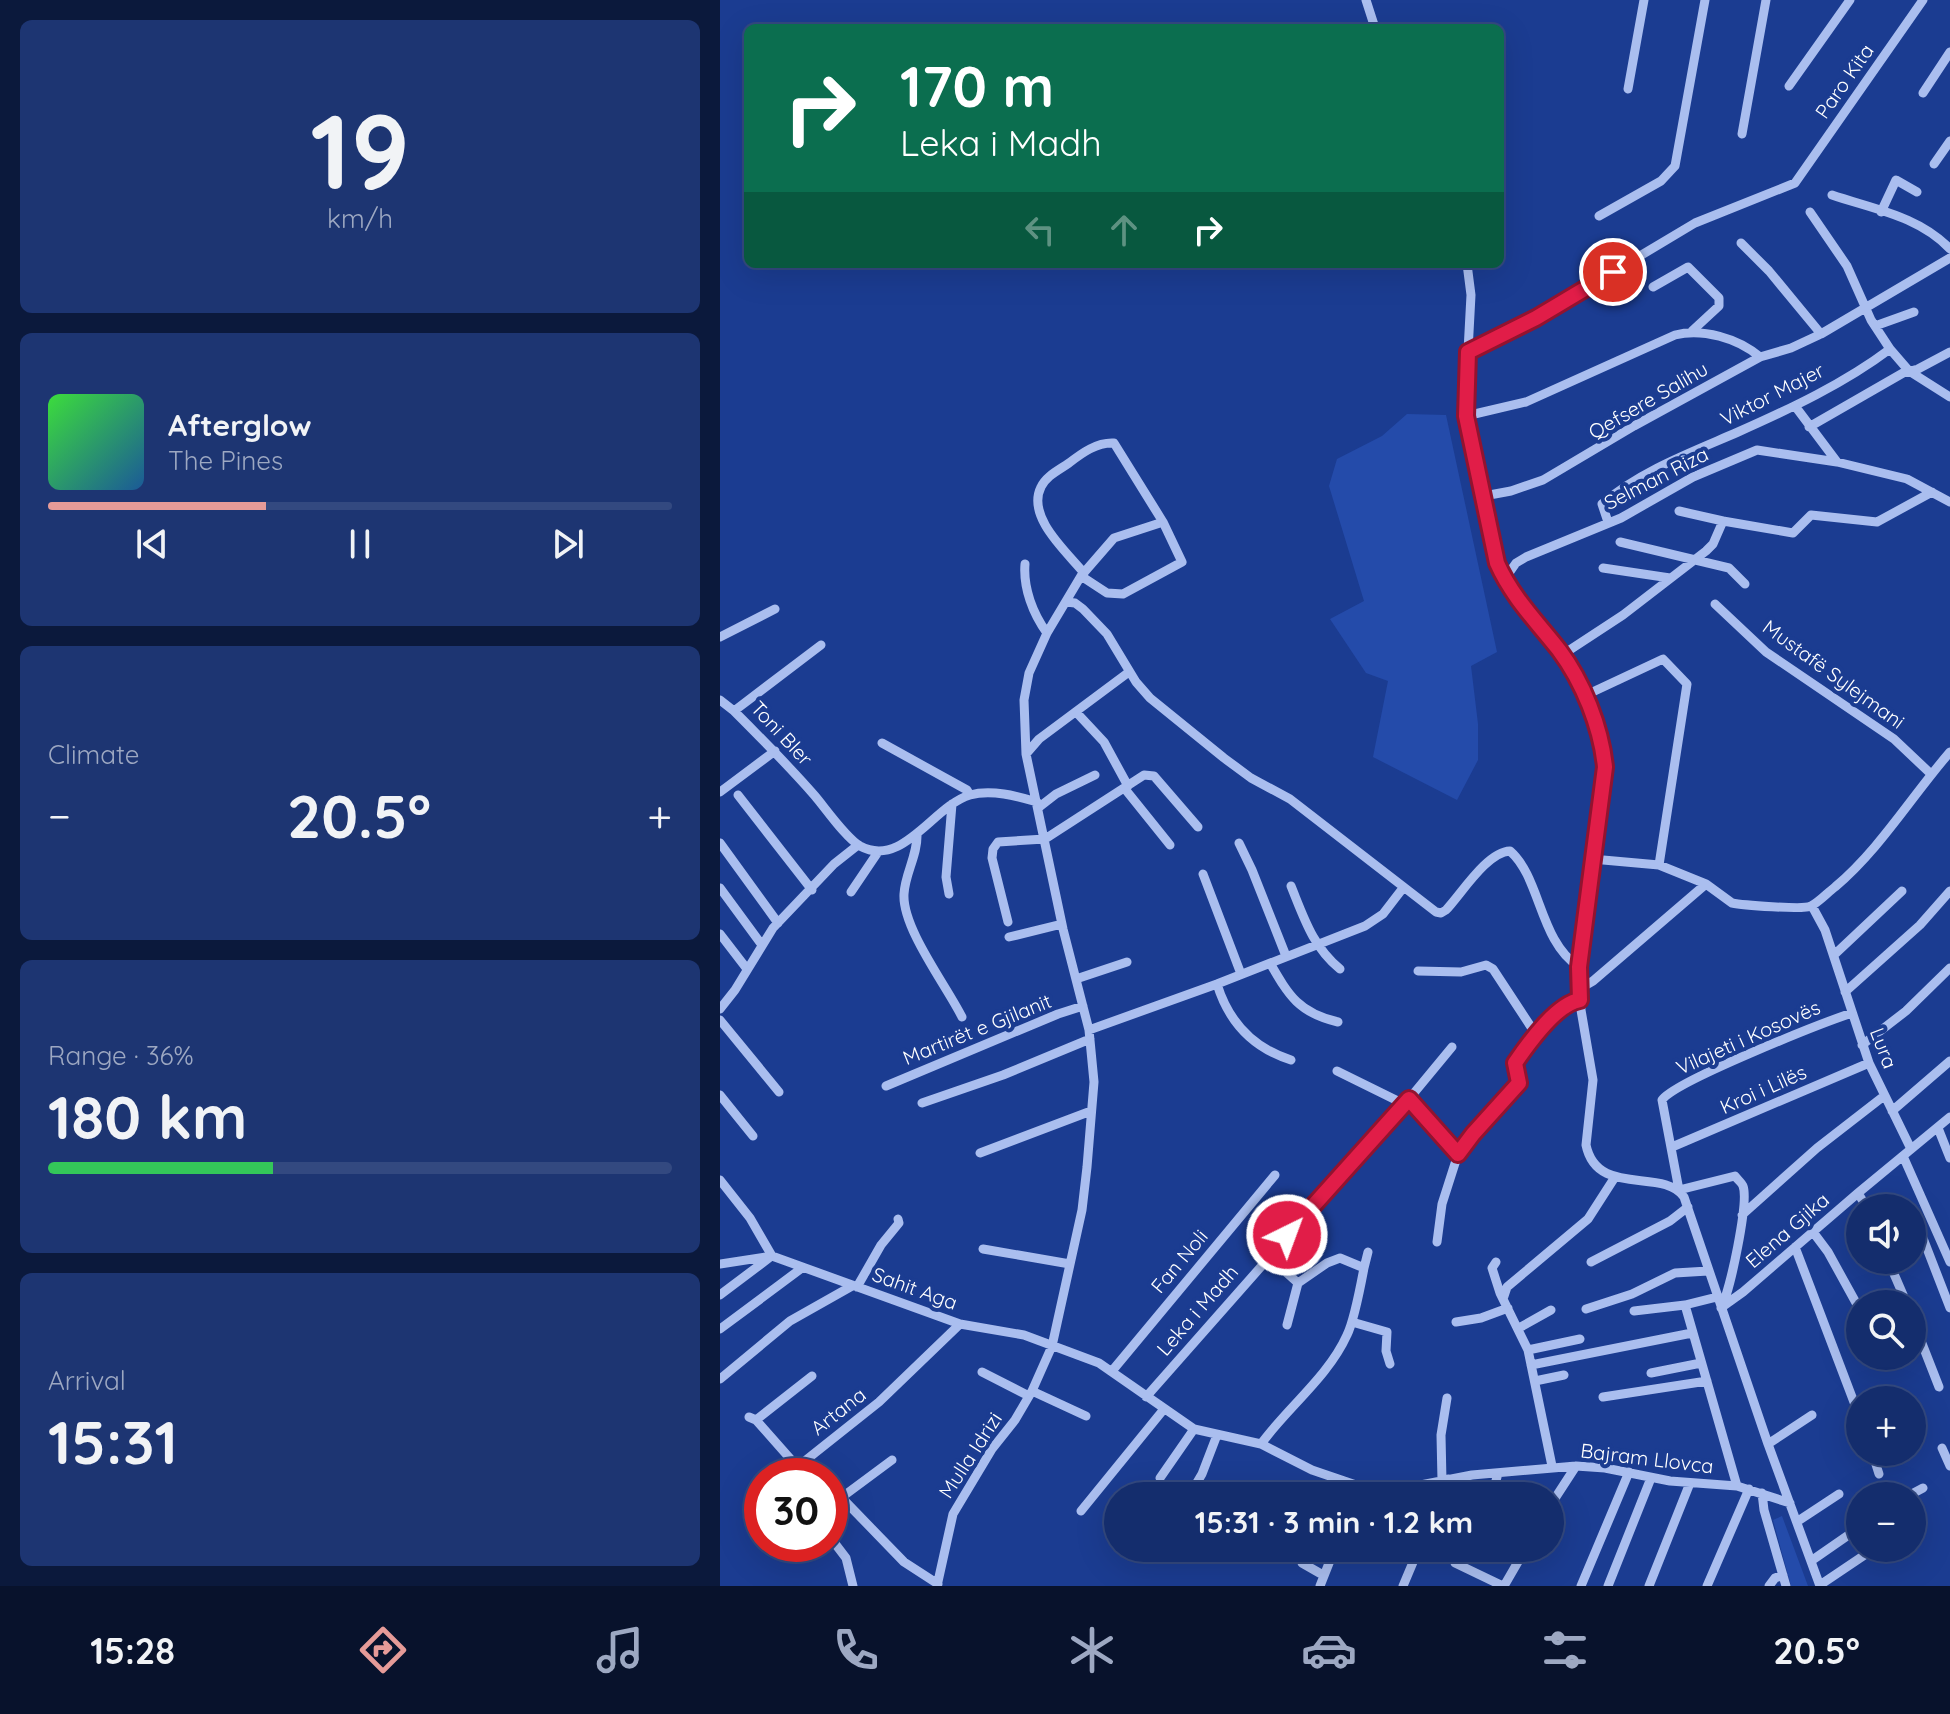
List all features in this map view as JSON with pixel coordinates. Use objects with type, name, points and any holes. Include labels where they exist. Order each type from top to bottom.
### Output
[{"type":"street","points":[[1366,0],[1374,24]]},
{"type":"street","points":[[1628,89],[1644,0]]},
{"type":"street","points":[[1599,216],[1661,181],[1675,166],[1705,0]]},
{"type":"street","points":[[1742,134],[1766,0]]},
{"type":"street","points":[[1789,86],[1850,0]]},
{"type":"street","name":"Paro Kita","points":[[1468,352],[1536,318],[1695,223],[1795,183],[1923,0]]},
{"type":"street","points":[[1923,93],[1950,52]]},
{"type":"street","points":[[1934,164],[1950,141]]},
{"type":"street","points":[[1881,212],[1896,180],[1917,192]]},
{"type":"street","points":[[1832,195],[1924,227],[1950,249]]},
{"type":"street","points":[[1810,212],[1847,266],[1864,300],[1865,309],[1890,349],[1909,371],[1950,397]]},
{"type":"street","points":[[1741,243],[1769,271],[1821,334]]},
{"type":"street","points":[[1760,357],[1791,348],[1821,334],[1950,258]]},
{"type":"street","name":"Qefsere Salihu","points":[[1653,287],[1688,267],[1719,298],[1719,306],[1692,331]]},
{"type":"street","points":[[1468,268],[1471,295],[1466,416],[1492,546],[1504,580],[1562,655],[1584,696],[1599,737],[1605,767],[1579,967],[1580,1000],[1593,1080],[1586,1145],[1588,1154],[1596,1165],[1615,1177],[1671,1185],[1679,1190]]},
{"type":"street","points":[[1875,326],[1914,312]]},
{"type":"street","name":"Qefsere Salihu","points":[[1466,416],[1526,402],[1675,335],[1692,331],[1733,342],[1760,357]]},
{"type":"street","name":"Viktor Majer","points":[[1608,522],[1602,504],[1636,481],[1795,406],[1890,349]]},
{"type":"street","points":[[1809,427],[1882,384],[1950,352]]},
{"type":"street","name":"Qefsere Salihu","points":[[1484,496],[1543,480],[1760,357]]},
{"type":"street","points":[[1795,406],[1837,462]]},
{"type":"street","points":[[1114,443],[1182,558],[1179,565],[1123,594],[1107,593],[1083,575],[1041,516],[1037,498],[1049,476],[1088,449],[1114,443]]},
{"type":"street","name":"Selman Riza","points":[[1504,580],[1516,563],[1526,557],[1635,511],[1693,477],[1757,450],[1767,449],[1837,462],[1907,479],[1950,502]]},
{"type":"street","points":[[1679,511],[1793,533],[1811,515],[1877,522],[1932,492]]},
{"type":"street","points":[[1562,655],[1623,615],[1706,551],[1713,544],[1723,521]]},
{"type":"street","name":"Martirët e Gjilanit","points":[[1052,1346],[1082,1210],[1094,1082],[1089,1034],[1026,754],[1024,700],[1029,673],[1047,633],[1083,575],[1114,538],[1163,522]]},
{"type":"street","points":[[1620,542],[1729,568],[1745,584]]},
{"type":"street","points":[[1025,564],[1025,579],[1033,608],[1047,633]]},
{"type":"street","points":[[1603,568],[1670,578]]},
{"type":"street","points":[[1066,602],[1075,603],[1107,634],[1129,672],[1150,698],[1251,778],[1290,799],[1403,888],[1441,913],[1492,858],[1510,851],[1521,865],[1562,953],[1579,967]]},
{"type":"street","name":"Mustafë Sylejmani","points":[[1715,604],[1766,652],[1894,739],[1931,774]]},
{"type":"street","points":[[720,637],[775,609]]},
{"type":"street","name":"Toni Bler","points":[[821,645],[734,711],[775,751],[858,845],[878,852]]},
{"type":"street","points":[[1584,696],[1663,659],[1687,684],[1659,865]]},
{"type":"street","points":[[1026,754],[1039,739],[1129,672]]},
{"type":"street","points":[[720,700],[734,711]]},
{"type":"street","points":[[1076,712],[1104,742],[1127,787],[1170,845]]},
{"type":"street","points":[[882,743],[967,790],[970,795]]},
{"type":"street","points":[[720,792],[775,751]]},
{"type":"street","points":[[1592,859],[1659,865],[1706,884],[1732,903],[1740,905],[1802,909],[1812,906],[1866,857],[1950,752]]},
{"type":"street","points":[[851,892],[878,852],[897,848],[952,804],[970,795],[1011,795],[1038,805],[1095,775]]},
{"type":"street","points":[[1008,922],[992,858],[995,844],[1045,839],[1144,775],[1154,776],[1198,827]]},
{"type":"street","points":[[738,795],[812,890]]},
{"type":"street","points":[[949,894],[946,877],[952,804]]},
{"type":"street","points":[[917,833],[906,879],[905,908],[924,950],[962,1017]]},
{"type":"street","points":[[720,843],[778,923]]},
{"type":"street","points":[[1239,843],[1286,956]]},
{"type":"street","points":[[720,1009],[778,923],[834,864],[858,845]]},
{"type":"street","points":[[1203,874],[1241,974]]},
{"type":"street","points":[[1579,989],[1593,981],[1706,884]]},
{"type":"street","points":[[1291,886],[1316,944],[1340,969]]},
{"type":"street","points":[[720,888],[762,945]]},
{"type":"street","points":[[922,1103],[1003,1075],[1089,1034],[1365,926],[1383,914],[1403,888]]},
{"type":"street","points":[[1834,955],[1902,891]]},
{"type":"street","points":[[1845,992],[1920,925],[1950,891]]},
{"type":"street","name":"Lura","points":[[1812,906],[1834,955],[1862,1045],[1892,1111],[1950,1262]]},
{"type":"street","points":[[1009,937],[1062,924]]},
{"type":"street","points":[[720,934],[747,969]]},
{"type":"street","points":[[1076,979],[1127,962]]},
{"type":"street","points":[[1270,963],[1290,996],[1302,1009],[1338,1022]]},
{"type":"street","points":[[1418,971],[1461,972],[1486,965],[1493,969],[1537,1036]]},
{"type":"street","points":[[1862,1045],[1906,1011],[1950,968]]},
{"type":"street","points":[[1217,984],[1227,1009],[1245,1035],[1260,1047],[1291,1060]]},
{"type":"street","points":[[1437,1242],[1442,1204],[1458,1154],[1519,1083],[1515,1063],[1564,1006],[1580,1000]]},
{"type":"street","name":"Martirët e Gjilanit","points":[[886,1086],[1083,1006]]},
{"type":"street","name":"Vilajeti i Kosovës","points":[[1672,1147],[1663,1111],[1662,1100],[1666,1095],[1710,1071],[1852,1013]]},
{"type":"street","points":[[720,1020],[779,1092]]},
{"type":"street","name":"Leka i Madh","points":[[1146,1397],[1452,1047]]},
{"type":"street","points":[[1892,1111],[1950,1061]]},
{"type":"street","name":"Kroi i Lilës","points":[[1672,1147],[1869,1063]]},
{"type":"street","points":[[1337,1071],[1406,1102],[1458,1154]]},
{"type":"street","points":[[720,1095],[753,1136]]},
{"type":"street","points":[[1742,1215],[1817,1148],[1884,1096]]},
{"type":"street","points":[[980,1153],[1091,1111]]},
{"type":"street","name":"Elena Gjika","points":[[1719,1303],[1743,1292],[1950,1117]]},
{"type":"street","points":[[1938,1128],[1950,1158]]},
{"type":"street","points":[[1672,1147],[1679,1190],[1688,1207],[1768,1444],[1820,1586],[1855,1562]]},
{"type":"street","name":"Fan Noli","points":[[1112,1371],[1275,1175]]},
{"type":"street","points":[[1634,1311],[1719,1303],[1726,1298],[1745,1197],[1743,1185],[1735,1176],[1679,1190]]},
{"type":"street","points":[[1506,1303],[1507,1287],[1588,1219],[1615,1177]]},
{"type":"street","points":[[720,1180],[750,1218],[772,1256]]},
{"type":"street","points":[[1591,1262],[1663,1225],[1688,1207]]},
{"type":"street","name":"Sahit Aga","points":[[720,1379],[790,1321],[855,1286],[881,1245],[897,1228],[898,1219]]},
{"type":"street","points":[[1813,1232],[1849,1290]]},
{"type":"street","points":[[1926,1244],[1950,1308]]},
{"type":"street","points":[[1795,1247],[1848,1386]]},
{"type":"street","points":[[983,1249],[1070,1264]]},
{"type":"street","points":[[1261,1444],[1279,1418],[1325,1370],[1348,1335],[1368,1252]]},
{"type":"street","points":[[720,1264],[772,1256]]},
{"type":"street","points":[[720,1295],[772,1256]]},
{"type":"street","name":"Sahit Aga","points":[[772,1256],[960,1324],[1024,1335],[1052,1346]]},
{"type":"street","points":[[1268,1256],[1298,1283]]},
{"type":"street","points":[[1287,1325],[1298,1283],[1340,1258],[1364,1268]]},
{"type":"street","points":[[1496,1262],[1492,1268],[1528,1350],[1552,1466]]},
{"type":"street","points":[[720,1329],[802,1268]]},
{"type":"street","points":[[1586,1309],[1632,1294],[1675,1273],[1708,1271]]},
{"type":"street","points":[[1456,1322],[1481,1318],[1506,1303]]},
{"type":"street","points":[[1685,1305],[1737,1486]]},
{"type":"street","points":[[1519,1328],[1551,1310]]},
{"type":"street","points":[[1352,1322],[1387,1332],[1386,1351],[1390,1364]]},
{"type":"street","name":"Artana","points":[[812,1376],[752,1418],[794,1463],[801,1464],[909,1376],[960,1324]]},
{"type":"street","points":[[1531,1365],[1692,1333]]},
{"type":"street","points":[[1528,1350],[1580,1339]]},
{"type":"street","name":"Bajram Llovca","points":[[1052,1346],[1099,1363],[1194,1429],[1261,1444],[1312,1470],[1347,1482]]},
{"type":"street","name":"Mulla Idrizi","points":[[848,1504],[904,1562],[938,1585],[953,1514],[1030,1394],[1052,1346]]},
{"type":"street","points":[[1926,1354],[1939,1387]]},
{"type":"street","points":[[1651,1373],[1701,1363]]},
{"type":"street","name":"Mulla Idrizi","points":[[982,1372],[1086,1416]]},
{"type":"street","points":[[1535,1381],[1564,1375]]},
{"type":"street","points":[[1603,1397],[1707,1381]]},
{"type":"street","points":[[1445,1480],[1441,1435],[1447,1398]]},
{"type":"street","points":[[1081,1511],[1164,1409]]},
{"type":"street","points":[[1768,1444],[1812,1415]]},
{"type":"street","points":[[1160,1478],[1194,1429]]},
{"type":"street","points":[[1197,1482],[1217,1435]]},
{"type":"street","points":[[1942,1448],[1950,1466]]},
{"type":"street","points":[[848,1492],[892,1460]]},
{"type":"street","name":"Bajram Llovca","points":[[1435,1482],[1552,1466],[1576,1466],[1690,1483],[1737,1486],[1790,1503]]},
{"type":"street","points":[[1564,1484],[1576,1466]]},
{"type":"street","points":[[1876,1466],[1879,1474]]},
{"type":"street","points":[[1581,1586],[1629,1472]]},
{"type":"street","points":[[1496,1482],[1498,1473]]},
{"type":"street","points":[[1608,1586],[1651,1478]]},
{"type":"street","points":[[1649,1586],[1690,1483]]},
{"type":"street","points":[[1707,1586],[1749,1489]]},
{"type":"street","points":[[1762,1493],[1786,1586]]},
{"type":"street","points":[[1798,1521],[1839,1494]]},
{"type":"street","points":[[1811,1561],[1846,1537]]},
{"type":"street","points":[[847,1562],[853,1586]]},
{"type":"street","points":[[1320,1586],[1329,1562]]},
{"type":"street","points":[[1403,1586],[1413,1562]]},
{"type":"street","points":[[1455,1563],[1503,1586],[1518,1562]]},
{"type":"street","points":[[1302,1563],[1323,1575]]},
{"type":"street","points":[[1769,1586],[1775,1578],[1783,1575]]},
{"type":"shaded area","points":[[1407,414],[1446,415],[1497,652],[1471,666],[1478,724],[1478,760],[1457,800],[1373,757],[1388,681],[1366,673],[1330,619],[1364,601],[1329,486],[1337,459],[1382,436]]},
{"type":"shaded area","points":[[1782,1516],[1808,1586],[1791,1586],[1773,1520]]},
{"type":"route","points":[[1287,1235],[1409,1099],[1458,1154],[1519,1083],[1515,1063],[1524,1050],[1564,1006],[1580,1000],[1579,967],[1600,812],[1604,753],[1592,714],[1562,655],[1521,605],[1497,563],[1465,407],[1468,352],[1536,318],[1613,272]]}]
